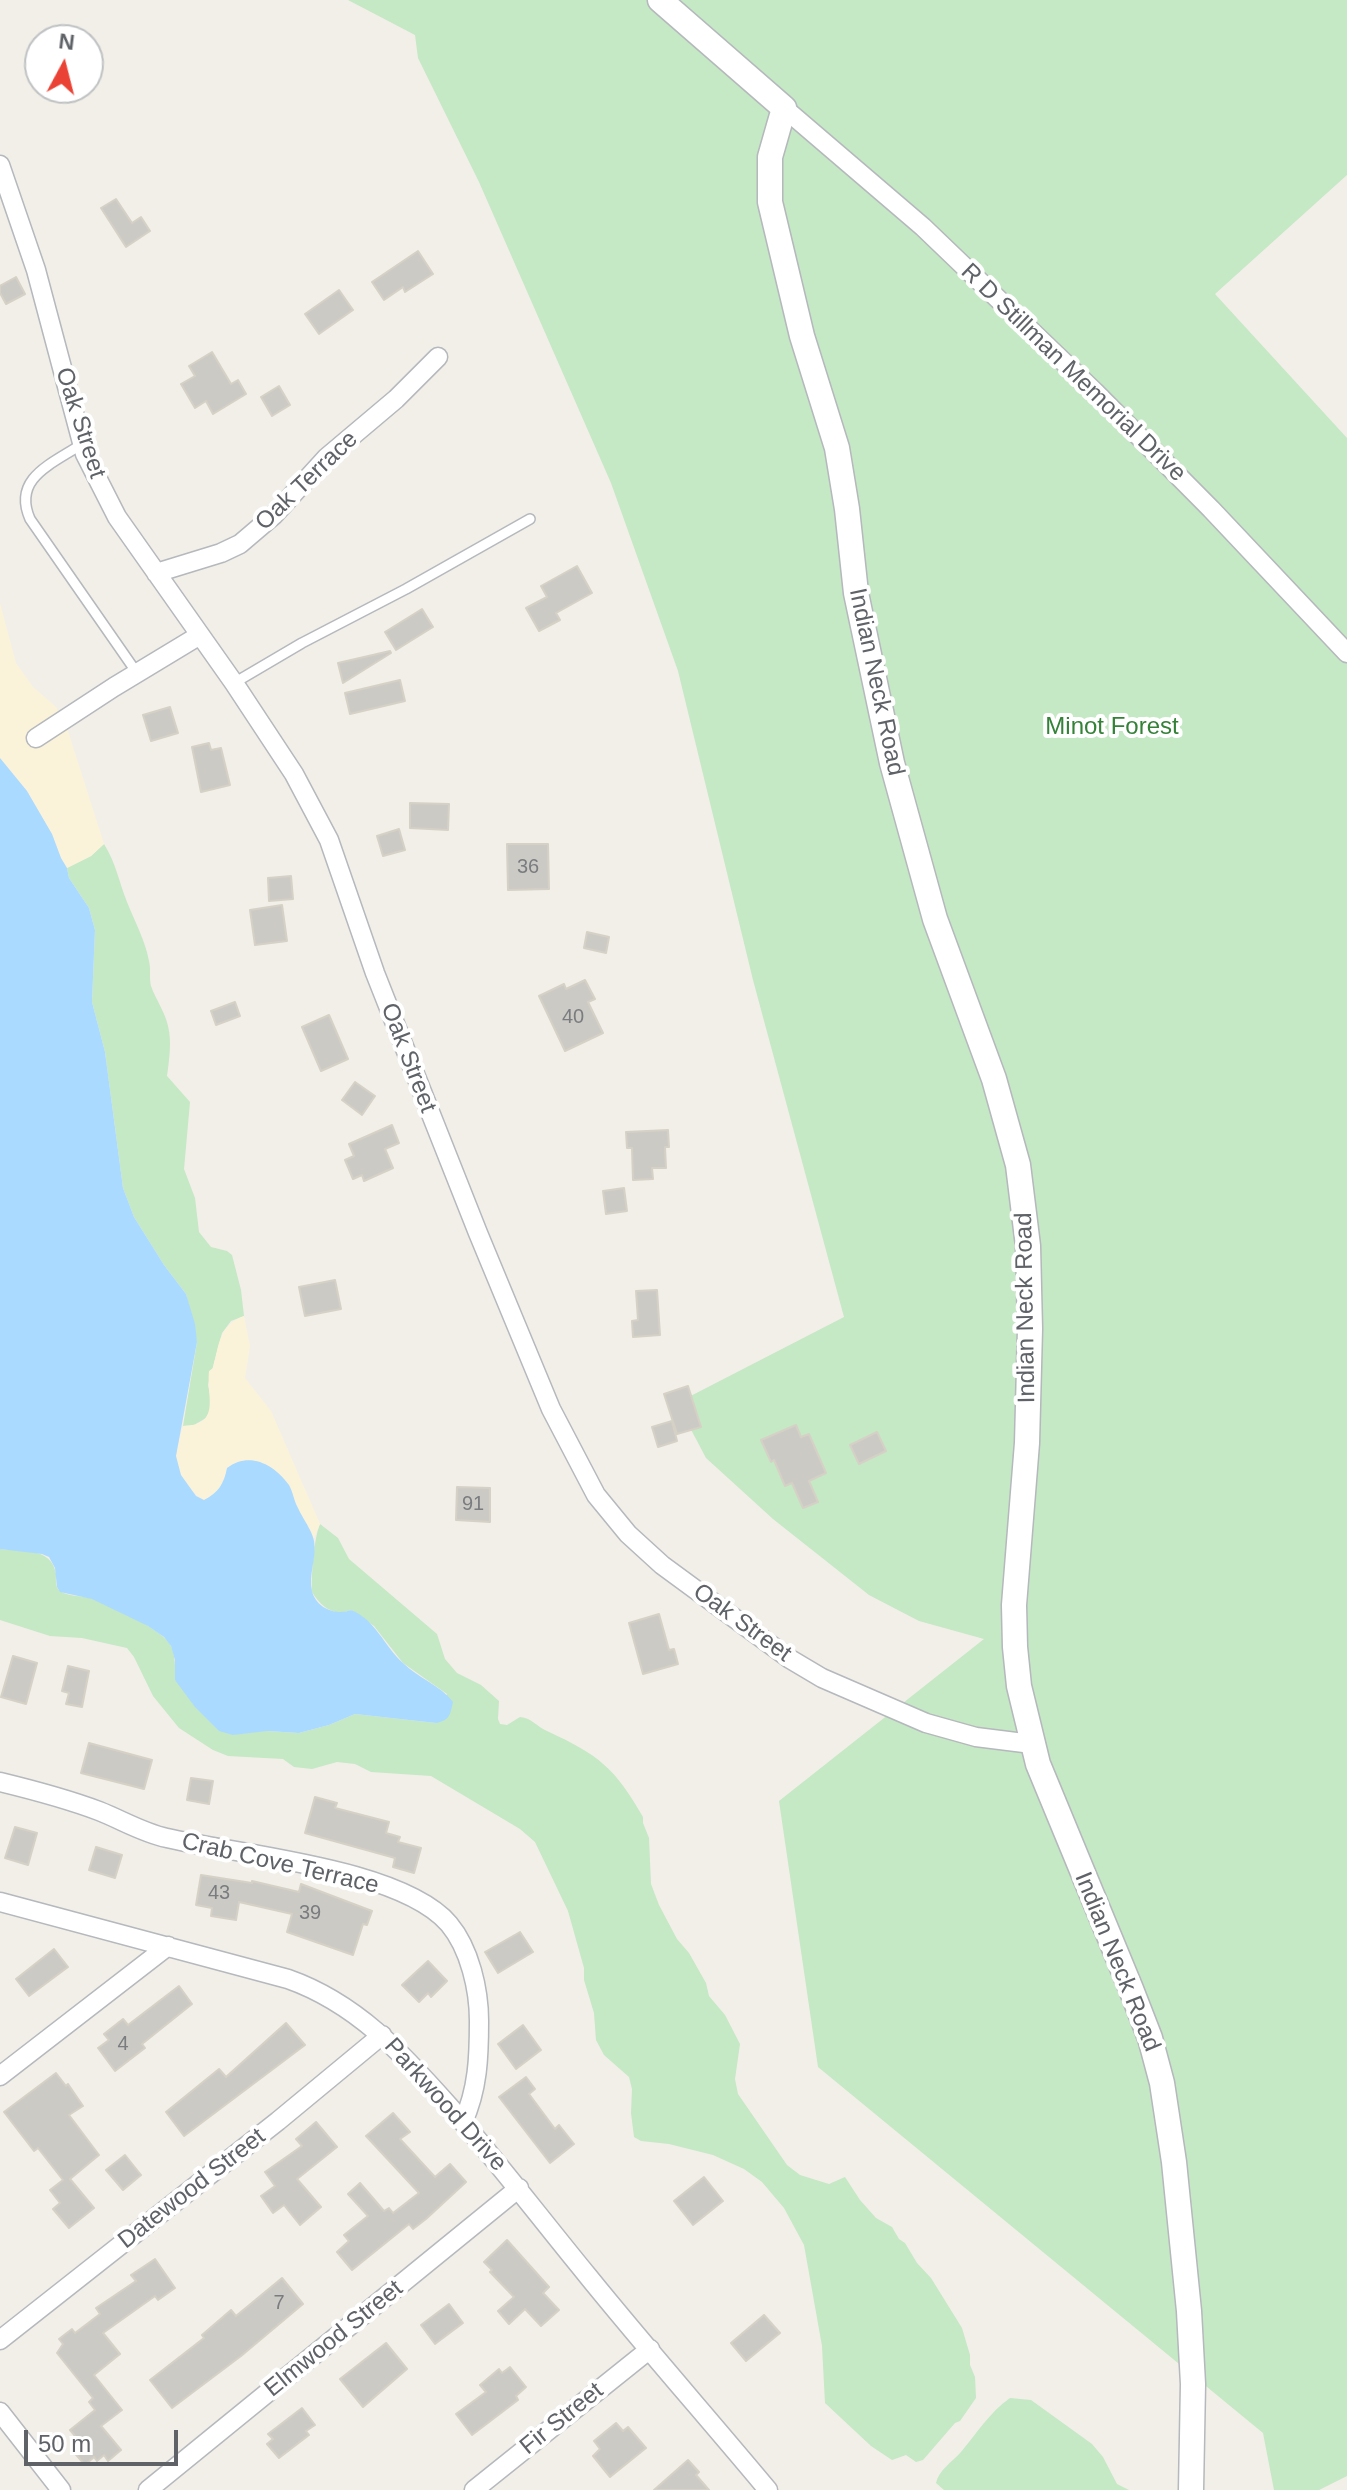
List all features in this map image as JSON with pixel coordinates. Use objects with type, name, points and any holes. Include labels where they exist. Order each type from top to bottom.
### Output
[{"type":"street","points":[[660,0],[784,108]]},
{"type":"street","name":"R D Stillman Memorial Drive","points":[[784,108],[923,227],[1095,392],[1347,653]]},
{"type":"street","name":"Indian Neck Road","points":[[784,108],[769,166],[770,202],[802,336],[837,448],[856,593],[892,763],[943,946],[1003,1109],[1022,1191],[1029,1273],[1029,1405],[1014,1627],[1019,1686],[1032,1744],[1064,1831],[1131,1989],[1157,2063],[1174,2162],[1189,2311],[1193,2396],[1191,2490]]},
{"type":"street","name":"Oak Street","points":[[0,165],[36,270],[82,444],[105,496],[294,774],[329,840],[375,973],[478,1233],[551,1409],[579,1466],[606,1509],[662,1565],[790,1659],[822,1678],[926,1723],[976,1737],[1032,1744]]},
{"type":"street","name":"Oak Terrace","points":[[156,573],[240,544],[274,515],[326,458],[396,399],[438,357]]},
{"type":"street","points":[[36,738],[200,635]]},
{"type":"street","name":"Crab Cove Terrace","points":[[0,1782],[97,1810],[157,1836],[242,1851],[364,1880],[429,1907],[444,1919],[457,1936],[478,1993],[478,2075],[463,2122]]},
{"type":"street","name":"Parkwood Drive","points":[[0,1902],[301,1984],[347,2009],[382,2035],[519,2188],[587,2275],[768,2490]]},
{"type":"street","points":[[0,2076],[168,1946]]},
{"type":"street","name":"Datewood Street","points":[[0,2340],[382,2035]]},
{"type":"street","name":"Elmwood Street","points":[[148,2490],[519,2188]]},
{"type":"street","name":"Fir Street","points":[[474,2490],[650,2349]]},
{"type":"street","points":[[0,2412],[61,2490]]},
{"type":"lane","points":[[82,444],[32,478],[24,498],[25,507],[30,519],[137,673]]},
{"type":"lane","points":[[234,683],[530,519]]},
{"type":"green space","name":"Minot Forest","points":[[348,0],[1347,0],[1347,175],[1215,294],[1347,438],[1347,2476],[1319,2490],[1274,2490],[1263,2433],[818,2067],[779,1801],[984,1639],[919,1621],[869,1595],[773,1519],[706,1458],[677,1403],[844,1317],[753,980],[678,671],[611,483],[479,182],[418,58],[415,35]]},
{"type":"green space","points":[[104,844],[145,946],[151,986],[167,1021],[170,1045],[167,1076],[190,1102],[184,1169],[195,1198],[199,1232],[211,1247],[232,1255],[241,1290],[244,1316],[231,1321],[222,1333],[208,1385],[212,1406],[206,1418],[194,1425],[183,1426],[197,1342],[186,1294],[134,1217],[123,1188],[105,1052],[92,1002],[95,930],[89,908],[69,878],[67,868],[91,856]]},
{"type":"green space","points":[[320,1524],[338,1538],[349,1559],[437,1634],[445,1659],[457,1673],[481,1685],[499,1701],[500,1724],[507,1725],[520,1717],[531,1721],[593,1756],[624,1786],[643,1817],[649,1838],[651,1884],[659,1905],[706,1983],[709,1996],[725,2015],[740,2044],[735,2079],[738,2094],[787,2165],[800,2175],[829,2184],[845,2177],[876,2218],[892,2227],[905,2243],[962,2328],[975,2377],[976,2398],[960,2421],[923,2460],[916,2462],[906,2455],[892,2460],[871,2446],[825,2403],[822,2346],[804,2245],[784,2208],[762,2182],[744,2169],[713,2155],[634,2137],[629,2077],[604,2055],[596,2040],[594,2013],[568,1911],[535,1842],[520,1829],[431,1776],[371,1772],[355,1764],[337,1762],[312,1769],[294,1767],[283,1759],[228,1756],[213,1750],[179,1728],[153,1696],[127,1648],[82,1638],[50,1636],[0,1620],[0,1549],[34,1552],[49,1559],[53,1565],[58,1590],[109,1606],[164,1637],[173,1653],[175,1680],[267,1731],[299,1733],[355,1714],[436,1723],[447,1694],[403,1663],[374,1626],[351,1610],[339,1612],[328,1609],[312,1592],[313,1557]]},
{"type":"green space","points":[[1010,2398],[1031,2400],[1092,2444],[1103,2457],[1117,2484],[1129,2490],[944,2490],[936,2483],[940,2474],[989,2417]]},
{"type":"sand","points":[[0,603],[16,663],[33,687],[56,707],[66,725],[104,844],[91,856],[67,868],[27,791],[0,758]]},
{"type":"sand","points":[[244,1316],[250,1346],[245,1378],[271,1411],[320,1524],[314,1538],[296,1506],[290,1487],[227,1468],[220,1487],[204,1500],[189,1487],[177,1463],[176,1453],[183,1426],[195,1424],[208,1415],[209,1371],[213,1368],[221,1337],[229,1325]]},
{"type":"water","points":[[0,758],[27,791],[52,834],[69,878],[89,908],[95,930],[92,1002],[105,1052],[123,1188],[134,1217],[186,1294],[195,1324],[197,1342],[176,1456],[181,1475],[196,1496],[204,1500],[217,1491],[227,1468],[235,1463],[252,1460],[276,1471],[289,1485],[313,1537],[315,1547],[311,1585],[314,1597],[327,1609],[339,1612],[351,1610],[360,1614],[403,1663],[448,1696],[453,1702],[450,1714],[444,1720],[436,1723],[355,1714],[299,1733],[267,1731],[233,1735],[219,1731],[195,1707],[175,1680],[175,1660],[171,1646],[164,1637],[92,1599],[60,1592],[55,1568],[49,1557],[0,1549]]},
{"type":"building","points":[[116,199],[132,223],[141,217],[150,231],[126,247],[101,208]]},
{"type":"building","points":[[418,251],[433,274],[405,292],[403,287],[384,300],[372,282]]},
{"type":"building","points":[[16,277],[25,294],[6,304],[0,286]]},
{"type":"building","points":[[339,290],[353,310],[319,334],[305,314]]},
{"type":"building","points":[[212,352],[231,384],[238,380],[246,394],[213,414],[206,401],[195,408],[181,384],[195,376],[189,366]]},
{"type":"building","points":[[279,386],[290,405],[272,416],[261,397]]},
{"type":"building","points":[[577,566],[592,593],[556,613],[560,620],[539,631],[526,608],[547,597],[541,586]]},
{"type":"building","points":[[422,609],[433,627],[396,650],[385,632]]},
{"type":"building","points":[[391,653],[343,683],[338,663]]},
{"type":"building","points":[[400,680],[405,701],[350,714],[345,693]]},
{"type":"building","points":[[170,707],[178,733],[151,741],[143,715]]},
{"type":"building","points":[[209,743],[211,750],[221,748],[230,785],[201,792],[192,747]]},
{"type":"building","points":[[410,803],[449,804],[448,830],[410,828]]},
{"type":"building","points":[[399,829],[405,850],[383,856],[377,836]]},
{"type":"building","points":[[507,844],[548,844],[549,889],[508,890]]},
{"type":"building","points":[[291,876],[293,899],[269,901],[268,878]]},
{"type":"building","points":[[282,905],[287,941],[255,945],[250,910]]},
{"type":"building","points":[[587,932],[609,937],[606,953],[584,948]]},
{"type":"building","points":[[585,980],[595,999],[588,1002],[603,1033],[565,1051],[539,996],[564,984],[566,989]]},
{"type":"building","points":[[235,1002],[240,1016],[216,1025],[211,1011]]},
{"type":"building","points":[[329,1015],[348,1059],[321,1071],[302,1027]]},
{"type":"building","points":[[355,1082],[375,1096],[362,1115],[342,1100]]},
{"type":"building","points":[[392,1125],[399,1143],[385,1149],[393,1168],[364,1181],[362,1175],[353,1179],[345,1160],[354,1156],[349,1144]]},
{"type":"building","points":[[668,1130],[666,1168],[652,1168],[653,1179],[633,1180],[632,1148],[627,1148],[626,1132]]},
{"type":"building","points":[[624,1188],[627,1211],[606,1214],[603,1191]]},
{"type":"building","points":[[335,1280],[341,1309],[305,1316],[299,1287]]},
{"type":"building","points":[[657,1290],[660,1335],[633,1337],[632,1321],[638,1320],[636,1291]]},
{"type":"building","points":[[688,1386],[701,1427],[677,1434],[664,1394]]},
{"type":"building","points":[[672,1421],[677,1441],[658,1447],[652,1427]]},
{"type":"building","points":[[796,1425],[801,1437],[809,1434],[826,1473],[809,1481],[818,1502],[803,1508],[792,1483],[785,1486],[761,1440]]},
{"type":"building","points":[[877,1432],[886,1451],[859,1464],[850,1445]]},
{"type":"building","points":[[457,1487],[490,1488],[490,1522],[456,1520]]},
{"type":"building","points":[[659,1614],[669,1650],[674,1649],[678,1664],[643,1674],[629,1623]]},
{"type":"building","points":[[13,1656],[37,1663],[26,1704],[1,1697]]},
{"type":"building","points":[[68,1666],[89,1671],[82,1707],[66,1704],[69,1693],[62,1691]]},
{"type":"building","points":[[89,1743],[152,1760],[144,1789],[81,1773]]},
{"type":"building","points":[[191,1778],[213,1781],[209,1804],[187,1800]]},
{"type":"building","points":[[315,1797],[337,1803],[335,1808],[389,1822],[386,1833],[400,1837],[398,1842],[421,1848],[414,1873],[393,1867],[395,1858],[305,1833]]},
{"type":"building","points":[[15,1827],[37,1833],[28,1865],[5,1858]]},
{"type":"building","points":[[96,1847],[122,1855],[115,1878],[89,1870]]},
{"type":"building","points":[[201,1875],[252,1881],[299,1892],[301,1884],[372,1911],[367,1925],[363,1924],[353,1955],[287,1932],[292,1914],[239,1902],[236,1920],[211,1916],[212,1908],[196,1905]]},
{"type":"building","points":[[520,1932],[533,1952],[498,1973],[485,1952]]},
{"type":"building","points":[[54,1949],[68,1967],[29,1996],[16,1979]]},
{"type":"building","points":[[428,1961],[447,1981],[431,1997],[428,1993],[419,2002],[402,1985]]},
{"type":"building","points":[[179,1986],[192,2004],[142,2044],[145,2048],[115,2071],[98,2048],[109,2040],[104,2034],[123,2019],[128,2025]]},
{"type":"building","points":[[286,2023],[305,2045],[184,2136],[166,2112],[219,2069],[226,2077]]},
{"type":"building","points":[[523,2025],[541,2050],[516,2069],[498,2044]]},
{"type":"building","points":[[56,2073],[83,2106],[69,2115],[99,2155],[70,2179],[94,2208],[69,2228],[53,2209],[60,2203],[50,2190],[63,2180],[38,2148],[34,2151],[4,2112]]},
{"type":"building","points":[[526,2077],[535,2089],[529,2094],[555,2129],[559,2125],[574,2144],[550,2163],[499,2097]]},
{"type":"building","points":[[393,2113],[410,2132],[400,2139],[435,2177],[450,2164],[466,2182],[426,2219],[413,2229],[409,2224],[352,2270],[337,2252],[349,2241],[344,2235],[368,2216],[348,2194],[360,2183],[384,2211],[389,2208],[393,2213],[419,2193],[366,2136]]},
{"type":"building","points":[[316,2122],[337,2147],[297,2179],[321,2207],[300,2225],[284,2205],[273,2213],[261,2196],[275,2186],[265,2172],[302,2146],[296,2139]]},
{"type":"building","points":[[125,2155],[141,2175],[123,2190],[106,2170]]},
{"type":"building","points":[[704,2177],[723,2201],[693,2225],[674,2201]]},
{"type":"building","points":[[507,2240],[549,2287],[543,2293],[559,2310],[541,2326],[525,2309],[509,2324],[498,2311],[514,2297],[484,2262]]},
{"type":"building","points":[[155,2259],[175,2288],[158,2300],[155,2296],[103,2333],[120,2354],[94,2375],[122,2410],[101,2426],[121,2450],[108,2461],[104,2455],[97,2461],[94,2457],[85,2465],[72,2450],[81,2443],[70,2430],[95,2410],[89,2402],[93,2398],[57,2353],[63,2344],[59,2339],[72,2329],[75,2333],[100,2314],[96,2308],[136,2281],[131,2275]]},
{"type":"building","points":[[282,2278],[303,2304],[172,2408],[150,2380],[204,2338],[202,2335],[231,2310],[236,2316]]},
{"type":"building","points":[[449,2304],[463,2323],[435,2344],[421,2325]]},
{"type":"building","points":[[764,2315],[780,2333],[746,2361],[731,2343]]},
{"type":"building","points":[[386,2343],[407,2369],[363,2407],[340,2379]]},
{"type":"building","points":[[510,2367],[526,2387],[516,2396],[518,2400],[472,2435],[456,2414],[486,2392],[480,2385],[499,2369],[502,2373]]},
{"type":"building","points":[[302,2408],[315,2425],[306,2431],[309,2435],[279,2458],[267,2444],[273,2439],[268,2434]]},
{"type":"building","points":[[616,2423],[623,2431],[628,2427],[646,2448],[610,2477],[593,2456],[600,2449],[594,2441]]},
{"type":"building","points":[[688,2460],[709,2490],[654,2490]]}]
